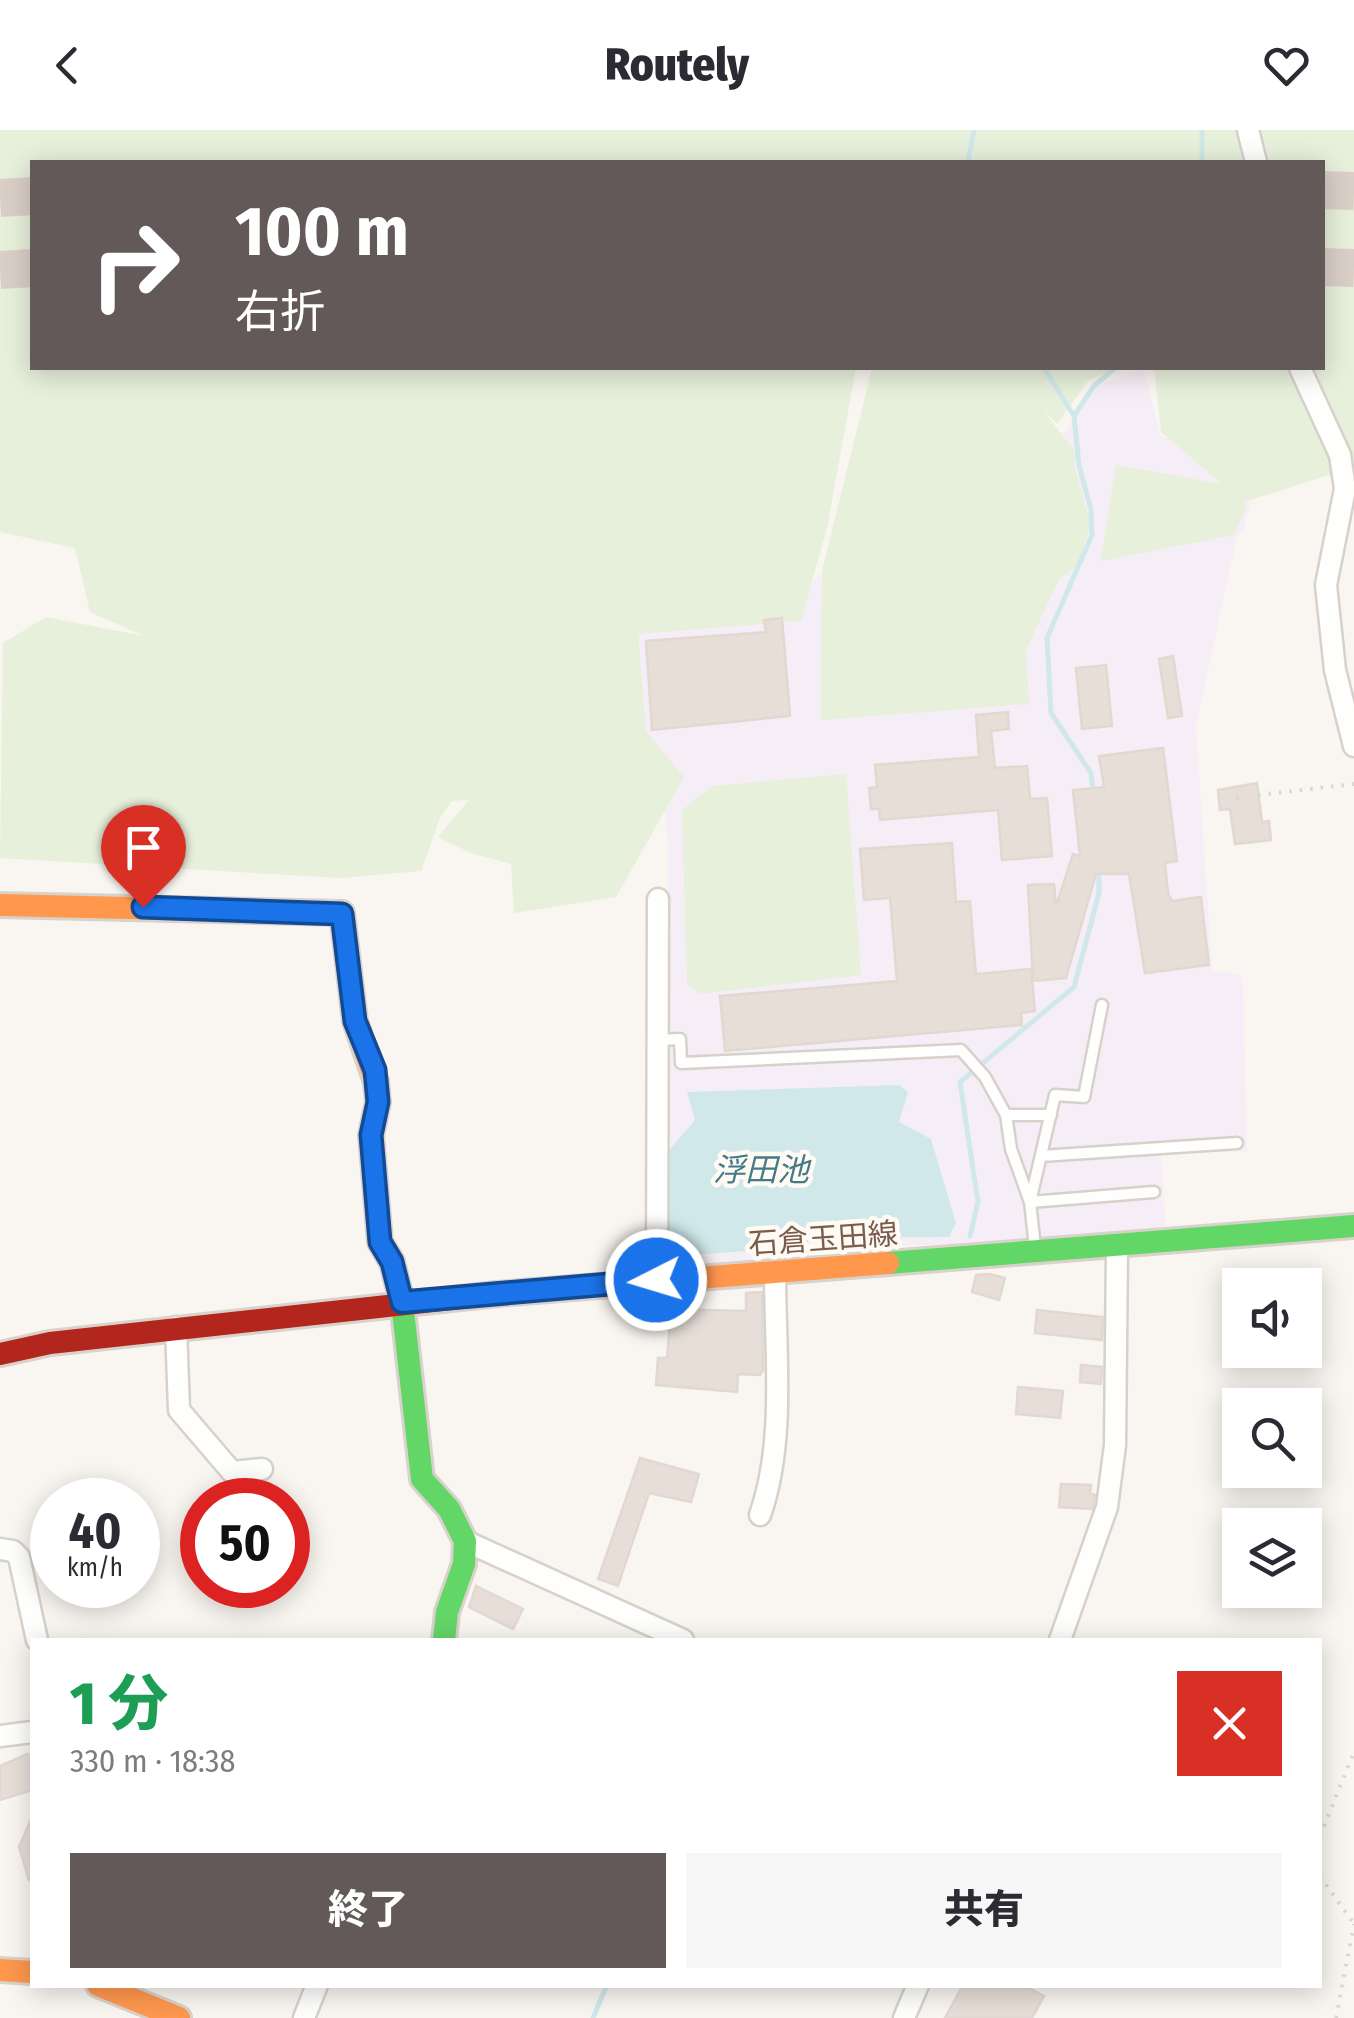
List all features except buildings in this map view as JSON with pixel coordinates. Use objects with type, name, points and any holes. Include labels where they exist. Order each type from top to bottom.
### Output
[{"type":"main road","points":[[0,906],[342,914],[355,1021],[375,1070],[378,1102],[371,1135],[380,1242],[392,1262],[402,1302],[422,1479],[449,1510],[464,1541],[464,1564],[447,1612],[444,1638]]},
{"type":"main road","name":"石倉玉田線","points":[[0,1354],[50,1342],[402,1302],[1117,1248],[1354,1226]]},
{"type":"main road","points":[[0,1970],[30,1972]]},
{"type":"main road","points":[[105,1988],[179,2018]]},
{"type":"street","points":[[1248,130],[1256,160]]},
{"type":"street","points":[[1301,370],[1340,455],[1349,514],[1326,585],[1335,670],[1354,746]]},
{"type":"street","points":[[656,1280],[658,899]]},
{"type":"street","points":[[1061,1638],[1107,1507],[1115,1445],[1117,1248]]},
{"type":"street","points":[[760,1515],[770,1488],[775,1273]]},
{"type":"street","points":[[176,1327],[179,1410],[232,1472],[262,1469]]},
{"type":"street","points":[[464,1541],[680,1638]]},
{"type":"street","points":[[0,1550],[13,1551],[19,1557],[37,1638]]},
{"type":"street","points":[[0,1736],[30,1732]]},
{"type":"street","points":[[304,2018],[316,1988]]},
{"type":"street","points":[[904,2018],[917,1988]]},
{"type":"lane","points":[[1030,1202],[1055,1095],[1084,1097],[1102,1005]]},
{"type":"lane","points":[[658,1040],[680,1039],[681,1062],[960,1050],[985,1076],[1006,1115],[1011,1149],[1030,1202],[1035,1254]]},
{"type":"lane","points":[[1006,1115],[1051,1115]]},
{"type":"lane","points":[[1041,1156],[1237,1143]]},
{"type":"lane","points":[[1030,1202],[1154,1192]]},
{"type":"path","points":[[1258,795],[1354,784]]},
{"type":"path","points":[[1322,1831],[1354,1752]]},
{"type":"path","points":[[1322,1879],[1354,1924],[1336,2018]]},
{"type":"shaded area","points":[[872,370],[1013,370],[1062,435],[1099,385],[1144,370],[1160,436],[1219,454],[1250,503],[1244,528],[1237,536],[1196,726],[1212,971],[1240,974],[1243,983],[1247,1152],[1161,1149],[1166,1233],[934,1245],[826,1246],[776,1258],[668,1265],[668,849],[660,770],[642,737],[638,633],[795,605],[822,571]]},
{"type":"green space","points":[[0,130],[1354,130],[1354,467],[1244,502],[1246,508],[1234,535],[1101,561],[1116,465],[1222,484],[1161,432],[1154,370],[1325,370],[1325,160],[30,160],[30,370],[856,370],[827,528],[801,621],[638,634],[646,731],[684,777],[616,897],[514,913],[511,864],[471,853],[438,837],[469,800],[452,801],[440,818],[421,871],[341,878],[0,858],[3,643],[46,617],[144,636],[90,612],[75,548],[0,532]]},
{"type":"green space","points":[[872,370],[1112,370],[1089,380],[1057,424],[1043,410],[1076,453],[1074,465],[1091,524],[1077,567],[1059,579],[1026,650],[1029,704],[821,720],[822,571]]},
{"type":"green space","points":[[846,774],[861,975],[699,994],[687,984],[682,810],[712,786]]},
{"type":"water","name":"浮田池","points":[[899,1085],[908,1092],[899,1122],[931,1139],[956,1223],[949,1237],[824,1238],[788,1248],[667,1257],[669,1150],[695,1120],[687,1092]]},
{"type":"waterway","points":[[968,160],[974,130]]},
{"type":"waterway","points":[[1202,130],[1202,160]]},
{"type":"waterway","points":[[1045,370],[1074,416],[1092,535],[1047,638],[1051,713],[1091,773],[1093,793]]},
{"type":"waterway","points":[[1074,416],[1094,386],[1113,370]]},
{"type":"waterway","points":[[970,1236],[978,1202],[960,1082],[1074,987],[1099,893],[1099,878]]},
{"type":"waterway","points":[[593,2018],[606,1988]]},
{"type":"tunnel","points":[[1325,190],[1354,191]]},
{"type":"tunnel","points":[[0,198],[30,196]]},
{"type":"tunnel","points":[[1325,267],[1354,268]]},
{"type":"tunnel","points":[[0,270],[30,268]]},
{"type":"traffic: fast","points":[[376,1082],[378,1102],[371,1135],[380,1242],[392,1262],[402,1302],[422,1479],[449,1509],[465,1541],[464,1564],[447,1612],[444,1638]]},
{"type":"traffic: fast","points":[[888,1263],[1354,1226]]},
{"type":"traffic: slow","points":[[0,905],[342,913],[355,1021],[376,1082]]},
{"type":"traffic: slow","points":[[497,1294],[888,1263]]},
{"type":"traffic: slow","points":[[0,1970],[30,1972]]},
{"type":"traffic: slow","points":[[105,1988],[179,2018]]},
{"type":"traffic: jam","points":[[0,1354],[50,1343],[497,1294]]},
{"type":"route","points":[[143,907],[342,914],[348,936],[355,1021],[375,1070],[378,1102],[371,1135],[380,1242],[392,1262],[402,1302],[656,1280]]}]
